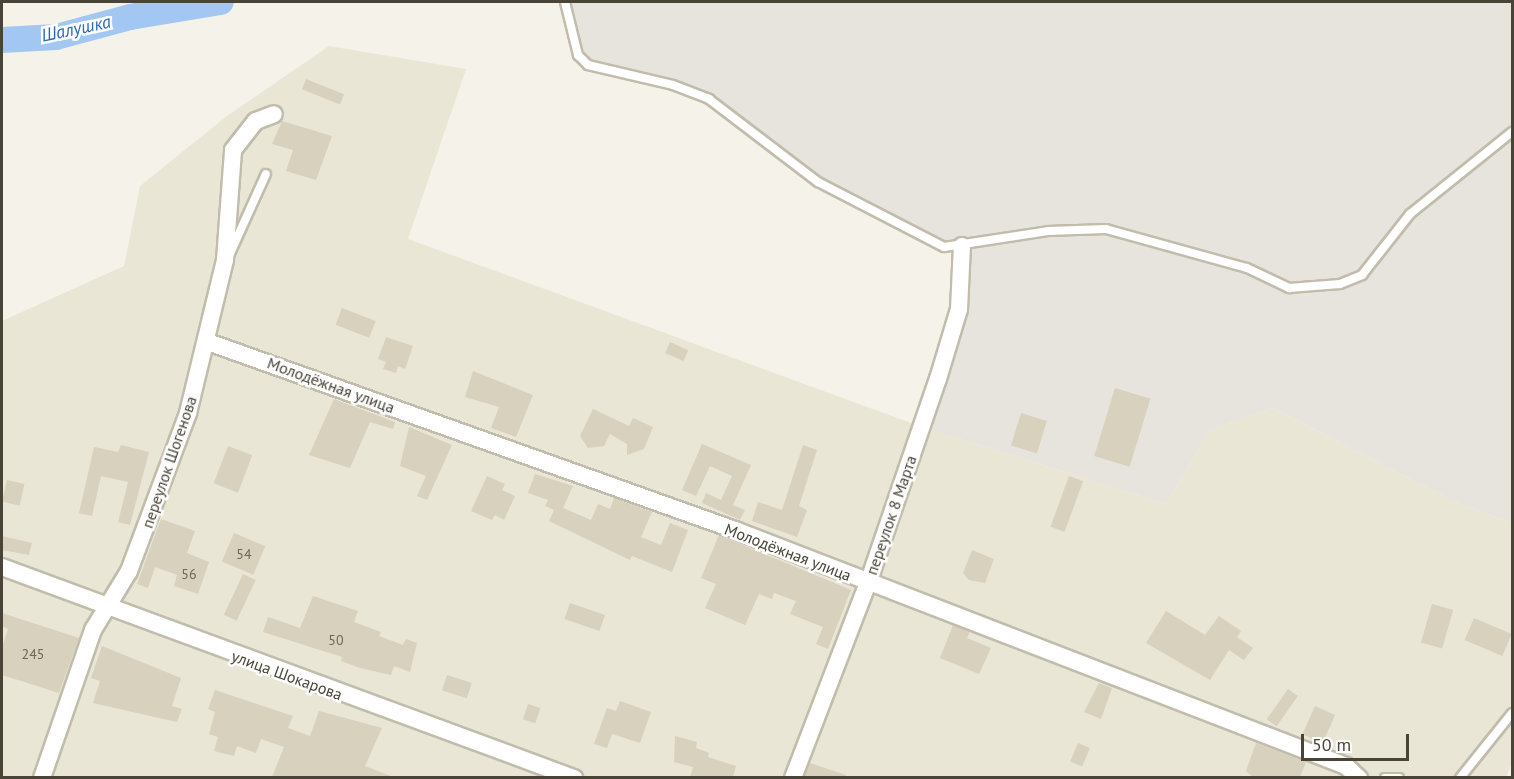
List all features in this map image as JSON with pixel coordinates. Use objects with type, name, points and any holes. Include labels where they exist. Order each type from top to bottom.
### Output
[{"type":"street","name":"переулок Шогенова","points":[[42,777],[93,630],[129,571],[176,451],[208,342],[225,260],[233,150],[256,121],[274,114]]},
{"type":"street","name":"переулок 8 Марта","points":[[793,777],[868,583],[959,309],[962,246]]},
{"type":"street","name":"Молодёжная улица","points":[[208,342],[735,530],[1346,765],[1359,777]]},
{"type":"street","name":"улица Шокарова","points":[[2,567],[108,606],[198,643],[574,777]]},
{"type":"lane","points":[[565,2],[578,55],[588,65],[691,90],[740,120],[818,182],[924,240],[944,247],[1048,231],[1115,230],[1247,268],[1289,288],[1340,284],[1362,274],[1410,214],[1512,132]]},
{"type":"lane","points":[[225,260],[248,221],[266,174]]},
{"type":"lane","points":[[1460,777],[1512,713]]},
{"type":"lane","points":[[1385,777],[1399,777]]},
{"type":"shaded area","points":[[565,2],[1512,2],[1512,523],[1457,503],[1273,408],[1210,430],[1166,504],[922,427],[938,379],[962,247],[944,247],[818,182],[691,90],[604,72],[578,55]]},
{"type":"shaded area","points":[[329,46],[466,69],[408,239],[922,427],[1166,504],[1210,430],[1273,408],[1457,503],[1512,523],[1512,763],[1506,778],[2,777],[2,321],[124,266],[140,186],[227,116]]},
{"type":"building","points":[[306,79],[344,94],[340,105],[302,89]]},
{"type":"building","points":[[282,121],[332,136],[316,180],[286,171],[293,150],[272,144]]},
{"type":"building","points":[[342,308],[376,321],[369,338],[336,325]]},
{"type":"building","points":[[386,337],[413,346],[405,369],[398,366],[396,373],[383,369],[386,362],[378,359]]},
{"type":"building","points":[[670,342],[688,350],[683,361],[665,353]]},
{"type":"building","points":[[473,371],[533,395],[516,437],[491,428],[499,407],[465,397]]},
{"type":"building","points":[[1115,388],[1150,399],[1130,467],[1094,456]]},
{"type":"building","points":[[334,399],[395,422],[393,429],[370,422],[350,468],[309,455]]},
{"type":"building","points":[[593,409],[629,426],[633,418],[653,427],[644,449],[627,455],[627,444],[610,434],[604,446],[588,448],[580,436]]},
{"type":"building","points":[[1021,413],[1047,421],[1037,453],[1011,446]]},
{"type":"building","points":[[409,427],[452,445],[427,500],[417,496],[426,476],[400,466]]},
{"type":"building","points":[[702,444],[751,465],[733,505],[745,510],[740,520],[702,503],[706,493],[721,500],[732,476],[710,466],[696,496],[682,490]]},
{"type":"building","points":[[121,445],[149,452],[130,525],[118,522],[128,482],[101,476],[92,516],[79,513],[94,447],[118,452]]},
{"type":"building","points":[[803,445],[817,450],[799,506],[807,510],[797,537],[752,521],[758,502],[782,510]]},
{"type":"building","points":[[228,446],[252,455],[238,493],[214,483]]},
{"type":"building","points":[[535,474],[573,486],[563,508],[591,520],[598,504],[610,509],[614,498],[652,512],[641,537],[661,545],[670,523],[688,530],[672,572],[632,556],[630,560],[549,521],[554,510],[545,506],[548,500],[528,493]]},
{"type":"building","points":[[487,476],[505,484],[502,490],[515,496],[504,520],[495,515],[492,520],[471,511]]},
{"type":"building","points":[[1069,476],[1083,481],[1065,532],[1051,527]]},
{"type":"building","points":[[7,480],[25,484],[20,505],[2,501]]},
{"type":"building","points":[[161,519],[195,531],[187,553],[209,562],[198,594],[174,586],[177,575],[155,567],[148,588],[137,584]]},
{"type":"building","points":[[234,533],[265,546],[253,575],[222,562]]},
{"type":"building","points":[[719,535],[851,590],[828,649],[816,644],[823,627],[790,614],[796,601],[774,593],[772,599],[759,594],[745,625],[705,608],[716,584],[701,578]]},
{"type":"building","points":[[2,536],[32,543],[29,555],[2,550]]},
{"type":"building","points":[[972,550],[994,559],[985,583],[969,580],[963,573]]},
{"type":"building","points":[[243,574],[256,580],[237,621],[224,615]]},
{"type":"building","points":[[313,596],[358,611],[354,622],[381,632],[379,636],[403,645],[406,639],[417,643],[410,672],[394,666],[391,675],[360,668],[341,661],[342,657],[263,632],[268,617],[300,628]]},
{"type":"building","points":[[570,603],[605,615],[599,631],[564,619]]},
{"type":"building","points":[[1432,604],[1453,610],[1442,649],[1421,642]]},
{"type":"building","points":[[1166,611],[1205,635],[1219,616],[1241,631],[1237,637],[1253,648],[1244,660],[1229,650],[1210,680],[1146,643]]},
{"type":"building","points":[[2,613],[79,638],[59,693],[2,675],[2,648],[8,629],[2,626]]},
{"type":"building","points":[[1474,618],[1512,634],[1502,656],[1465,640]]},
{"type":"building","points":[[953,625],[970,632],[967,638],[991,648],[979,674],[940,658]]},
{"type":"building","points":[[102,646],[181,678],[172,706],[182,709],[177,722],[93,703],[100,681],[91,678]]},
{"type":"building","points":[[447,675],[472,683],[467,698],[442,690]]},
{"type":"building","points":[[1099,683],[1112,688],[1101,719],[1084,712]]},
{"type":"building","points":[[1288,689],[1298,696],[1277,726],[1267,719]]},
{"type":"building","points":[[215,690],[293,716],[288,728],[310,736],[319,711],[382,728],[365,766],[393,777],[272,777],[284,747],[261,739],[256,753],[237,746],[234,756],[214,751],[218,737],[209,734],[215,712],[208,709]]},
{"type":"building","points":[[620,701],[651,712],[640,743],[612,734],[607,748],[594,744],[607,708],[616,711]]},
{"type":"building","points":[[528,704],[540,708],[535,723],[523,719]]},
{"type":"building","points":[[1315,706],[1335,715],[1322,743],[1302,734]]},
{"type":"building","points":[[675,736],[697,742],[696,748],[709,753],[708,757],[736,766],[733,777],[690,777],[693,767],[674,762]]},
{"type":"building","points":[[1078,743],[1090,748],[1082,766],[1070,761]]},
{"type":"building","points":[[1256,743],[1306,762],[1300,777],[1253,777],[1246,771]]},
{"type":"building","points":[[810,763],[846,775],[846,777],[804,777]]},
{"type":"waterway","name":"Шалушка","points":[[2,40],[56,37],[130,17],[221,2]]}]
